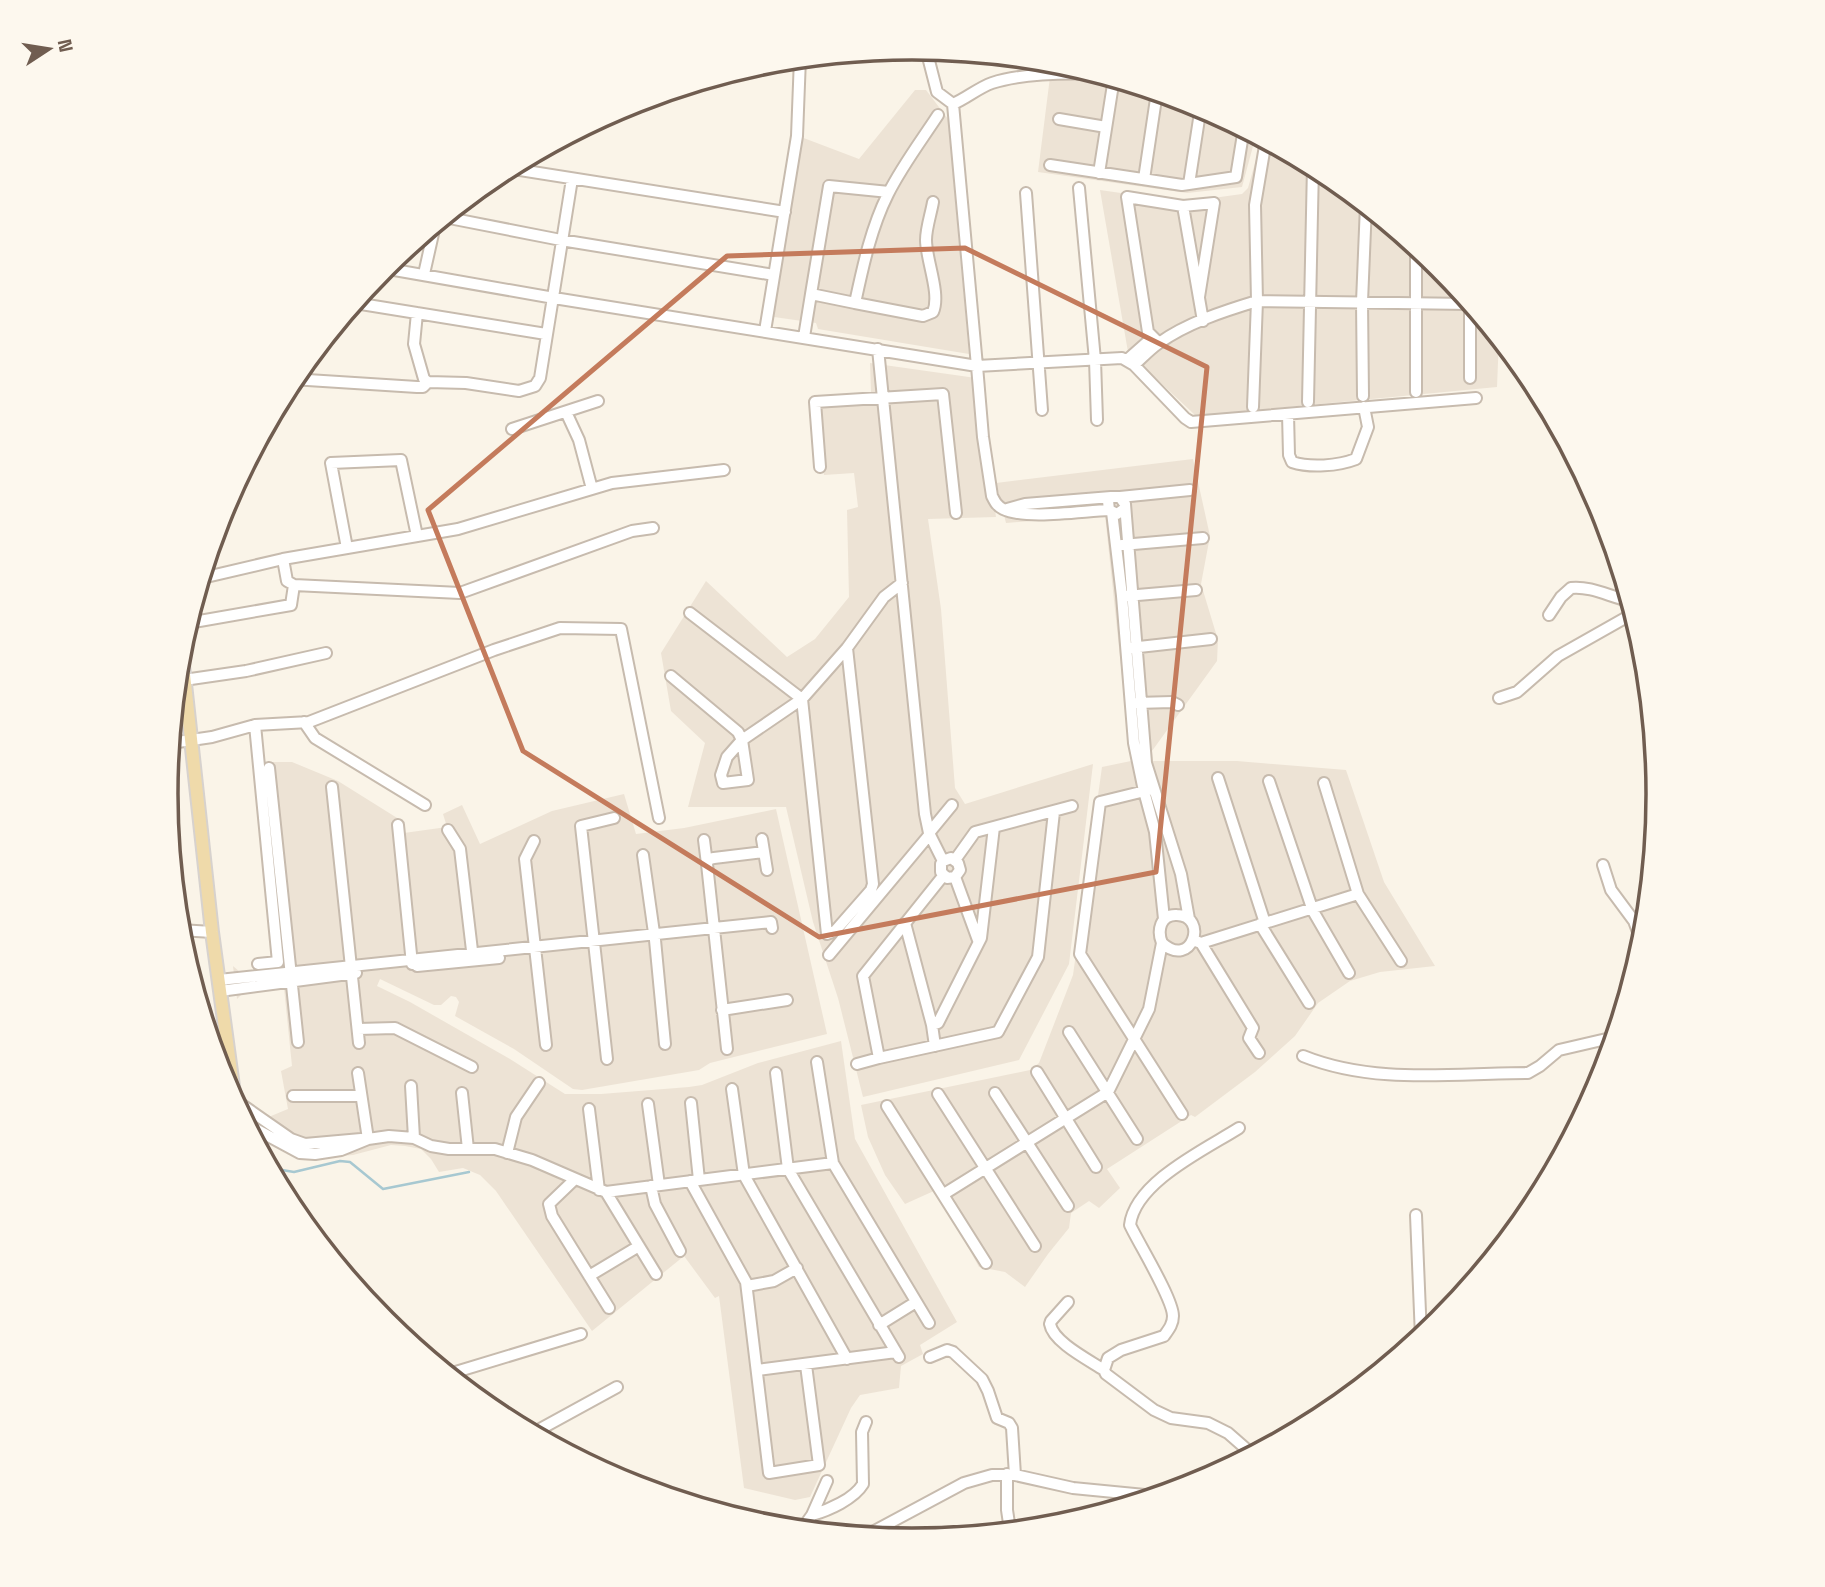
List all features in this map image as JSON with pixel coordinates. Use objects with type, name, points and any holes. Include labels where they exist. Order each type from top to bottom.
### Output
[{"type":"main road","points":[[186,695],[230,1063]]},
{"type":"street","points":[[929,60],[936,92],[953,104],[983,437],[992,496],[996,505],[1004,510],[1026,514],[1121,512],[1124,509]]},
{"type":"street","points":[[765,331],[797,136],[800,69]]},
{"type":"street","points":[[953,104],[991,83],[1058,74]]},
{"type":"street","points":[[1099,173],[1112,88]]},
{"type":"street","points":[[1144,179],[1156,101]]},
{"type":"street","points":[[855,303],[878,216],[889,192],[938,115]]},
{"type":"street","points":[[1189,184],[1199,118]]},
{"type":"street","points":[[1059,119],[1106,127]]},
{"type":"street","points":[[1050,165],[1189,184],[1236,177],[1242,138]]},
{"type":"street","points":[[1253,407],[1257,301],[1255,205],[1265,150]]},
{"type":"street","points":[[525,171],[785,212]]},
{"type":"street","points":[[417,313],[414,344],[424,379],[428,382],[466,383],[519,391],[535,386],[540,378],[572,179]]},
{"type":"street","points":[[1308,402],[1314,179]]},
{"type":"street","points":[[804,337],[829,186],[889,192]]},
{"type":"street","points":[[1079,188],[1097,420]]},
{"type":"street","points":[[1026,193],[1042,410]]},
{"type":"street","points":[[1156,340],[1148,332],[1127,197],[1183,206],[1214,203],[1199,297]]},
{"type":"street","points":[[811,294],[923,316],[933,312],[934,291],[926,239],[933,202]]},
{"type":"street","points":[[1183,206],[1203,321]]},
{"type":"street","points":[[1288,414],[1289,456],[1292,461],[1309,465],[1356,460],[1368,428],[1364,402],[1362,302],[1366,216]]},
{"type":"street","points":[[456,219],[561,240],[775,275]]},
{"type":"street","points":[[424,274],[432,240]]},
{"type":"street","points":[[1416,260],[1416,392]]},
{"type":"street","points":[[397,270],[977,366],[1122,358],[1191,422],[1288,414],[1364,402],[1476,398]]},
{"type":"street","points":[[1130,363],[1156,340],[1257,301],[1458,303]]},
{"type":"street","points":[[366,305],[546,334]]},
{"type":"street","points":[[1469,378],[1470,317]]},
{"type":"street","points":[[878,349],[925,814],[929,834],[960,870],[949,876],[905,923],[863,976],[879,1058]]},
{"type":"street","points":[[306,380],[417,387],[423,387],[428,382]]},
{"type":"street","points":[[820,467],[815,402],[943,394],[956,513]]},
{"type":"street","points":[[512,429],[598,401]]},
{"type":"street","points":[[566,412],[579,440],[593,489]]},
{"type":"street","points":[[347,548],[331,463],[401,460],[417,536]]},
{"type":"street","points":[[212,576],[283,559],[458,529],[612,483],[724,470]]},
{"type":"street","points":[[1004,510],[1025,504],[1190,490]]},
{"type":"street","points":[[1116,497],[1125,504],[1122,545],[1136,703],[1155,832],[1164,919]]},
{"type":"street","points":[[1116,497],[1108,500],[1122,545]]},
{"type":"street","points":[[283,559],[287,581],[294,585],[460,593],[632,531],[653,528]]},
{"type":"street","points":[[1122,545],[1203,538]]},
{"type":"street","points":[[671,676],[738,732],[742,740],[802,699],[847,648],[884,597],[902,583]]},
{"type":"street","points":[[200,621],[291,604],[294,585]]},
{"type":"street","points":[[1549,615],[1571,588],[1591,588],[1608,597],[1620,599]]},
{"type":"street","points":[[1127,596],[1196,590]]},
{"type":"street","points":[[690,613],[802,699],[827,934],[835,931],[871,890],[873,884],[847,648]]},
{"type":"street","points":[[1499,698],[1517,692],[1558,656],[1624,618]]},
{"type":"street","points":[[180,742],[255,725],[304,722],[560,628],[621,629],[659,818]]},
{"type":"street","points":[[1131,648],[1211,639]]},
{"type":"street","points":[[188,679],[246,671],[326,653]]},
{"type":"street","points":[[1136,703],[1172,702],[1178,705]]},
{"type":"street","points":[[304,722],[315,738],[425,805]]},
{"type":"street","points":[[255,725],[278,962],[258,964]]},
{"type":"street","points":[[269,768],[298,1042]]},
{"type":"street","points":[[1218,778],[1262,923],[1309,1003]]},
{"type":"street","points":[[1269,781],[1312,908],[1349,973]]},
{"type":"street","points":[[1324,783],[1358,894],[1401,961]]},
{"type":"street","points":[[332,788],[359,1043]]},
{"type":"street","points":[[1149,790],[1181,874],[1189,919],[1194,926],[1197,941],[1253,1028],[1249,1038],[1259,1054]]},
{"type":"street","points":[[1149,790],[1100,802],[1080,954],[1182,1114]]},
{"type":"street","points":[[829,955],[951,805]]},
{"type":"street","points":[[979,942],[949,876],[940,868],[975,832],[1072,806]]},
{"type":"street","points":[[857,1064],[998,1032],[1038,957],[1054,812]]},
{"type":"street","points":[[607,1059],[581,826],[614,818]]},
{"type":"street","points":[[398,825],[412,963]]},
{"type":"street","points":[[932,1025],[938,1023],[979,942],[994,827]]},
{"type":"street","points":[[448,830],[460,849],[472,957]]},
{"type":"street","points":[[762,839],[767,870]]},
{"type":"street","points":[[704,840],[727,1049]]},
{"type":"street","points":[[534,841],[525,859],[545,1045]]},
{"type":"street","points":[[707,864],[709,859],[764,852]]},
{"type":"street","points":[[643,855],[665,1044]]},
{"type":"street","points":[[1602,865],[1611,890],[1634,922]]},
{"type":"street","points":[[1189,919],[1181,915],[1164,919],[1158,935],[1168,949],[1185,949],[1197,941],[1358,894]]},
{"type":"street","points":[[905,923],[935,1045]]},
{"type":"street","points":[[192,931],[212,932]]},
{"type":"street","points":[[219,986],[714,931]]},
{"type":"street","points":[[943,1194],[1108,1092],[1149,1009],[1162,943]]},
{"type":"street","points":[[722,1010],[787,1000]]},
{"type":"street","points":[[358,1029],[396,1028],[472,1067]]},
{"type":"street","points":[[1069,1032],[1137,1139]]},
{"type":"street","points":[[1303,1056],[1374,1074],[1419,1076],[1528,1073],[1559,1050],[1604,1040]]},
{"type":"street","points":[[817,1062],[834,1163],[929,1323]]},
{"type":"street","points":[[1037,1072],[1096,1167]]},
{"type":"street","points":[[358,1073],[368,1139]]},
{"type":"street","points":[[757,1370],[897,1355],[788,1169],[776,1073]]},
{"type":"street","points":[[507,1153],[516,1117],[539,1083]]},
{"type":"street","points":[[411,1086],[414,1138]]},
{"type":"street","points":[[732,1089],[744,1175],[847,1359]]},
{"type":"street","points":[[462,1093],[468,1149]]},
{"type":"street","points":[[995,1093],[1068,1206]]},
{"type":"street","points":[[938,1094],[1035,1246]]},
{"type":"street","points":[[293,1096],[361,1096]]},
{"type":"street","points":[[691,1102],[695,1181],[747,1286],[769,1473],[819,1465],[806,1365]]},
{"type":"street","points":[[648,1104],[655,1204],[680,1251]]},
{"type":"street","points":[[887,1106],[986,1263]]},
{"type":"street","points":[[589,1109],[602,1191],[656,1275]]},
{"type":"street","points":[[251,1111],[291,1139],[305,1144],[389,1136],[414,1138],[431,1146],[495,1149],[532,1160],[602,1191],[834,1163]]},
{"type":"street","points":[[1104,1370],[1108,1358],[1121,1350],[1164,1336],[1173,1319],[1173,1311],[1159,1280],[1130,1224],[1131,1217],[1142,1198],[1166,1174],[1239,1128]]},
{"type":"street","points":[[262,1133],[300,1153],[315,1154],[341,1150],[368,1139]]},
{"type":"street","points":[[574,1180],[549,1204],[552,1216],[609,1308]]},
{"type":"street","points":[[1416,1215],[1420,1323]]},
{"type":"street","points":[[589,1276],[639,1246]]},
{"type":"street","points":[[747,1286],[774,1281],[797,1268]]},
{"type":"street","points":[[879,1325],[916,1302]]},
{"type":"street","points":[[1068,1302],[1051,1321],[1052,1332],[1154,1410],[1171,1418],[1208,1423],[1228,1433],[1245,1448]]},
{"type":"street","points":[[460,1371],[581,1334]]},
{"type":"street","points":[[930,1357],[947,1350],[953,1352],[982,1379],[997,1418],[1012,1427],[1007,1521]]},
{"type":"street","points":[[543,1428],[617,1387]]},
{"type":"street","points":[[812,1515],[823,1512],[859,1491],[863,1485],[862,1432],[866,1422]]},
{"type":"street","points":[[882,1527],[978,1478],[1011,1475],[1124,1496]]},
{"type":"street","points":[[809,1520],[827,1481]]},
{"type":"highlighted area","points":[[965,248],[1207,367],[1156,872],[819,937],[523,751],[428,510],[727,256]]},
{"type":"shaded area","points":[[1050,73],[1148,98],[1193,115],[1254,144],[1242,187],[1187,193],[1038,172]]},
{"type":"shaded area","points":[[915,90],[926,90],[948,119],[969,354],[818,329],[816,323],[774,317],[801,137],[859,159]]},
{"type":"shaded area","points":[[1259,147],[1320,183],[1359,211],[1432,274],[1495,347],[1498,352],[1497,387],[1196,416],[1128,352],[1100,190],[1184,202],[1242,194],[1248,188]]},
{"type":"shaded area","points":[[870,363],[976,378],[996,517],[928,519],[941,609],[955,788],[965,804],[1093,764],[1069,964],[1019,1060],[863,1097],[838,998],[813,922],[786,807],[688,807],[705,743],[671,711],[661,653],[706,581],[787,657],[815,639],[849,597],[847,510],[858,507],[854,473],[824,475],[812,399],[871,392]]},
{"type":"shaded area","points":[[1193,459],[1210,536],[1201,584],[1218,640],[1217,661],[1152,751],[1153,761],[1237,761],[1346,770],[1384,882],[1435,966],[1380,972],[1350,981],[1318,1003],[1295,1036],[1255,1072],[1195,1117],[1191,1115],[1107,1169],[1120,1188],[1099,1208],[1089,1201],[1071,1213],[1069,1228],[1025,1287],[1005,1272],[979,1267],[936,1190],[905,1204],[885,1175],[868,1137],[861,1105],[1030,1070],[1039,1063],[1073,975],[1102,767],[1131,761],[1105,515],[1006,523],[996,483]]},
{"type":"shaded area","points":[[263,762],[292,762],[338,781],[402,821],[404,833],[447,827],[443,814],[462,805],[480,844],[552,811],[624,794],[636,834],[684,828],[776,809],[827,1034],[710,1063],[699,1070],[582,1090],[573,1089],[514,1049],[455,1016],[459,1002],[456,997],[451,996],[441,1005],[434,1005],[380,979],[377,986],[510,1059],[565,1094],[601,1094],[702,1085],[758,1063],[841,1041],[855,1139],[957,1322],[920,1345],[923,1354],[901,1366],[899,1388],[860,1395],[851,1408],[810,1497],[795,1500],[744,1488],[719,1296],[715,1298],[684,1256],[592,1331],[496,1191],[480,1175],[463,1168],[439,1172],[421,1149],[405,1146],[391,1145],[353,1155],[307,1159],[290,1155],[266,1141],[261,1130],[271,1116],[288,1109],[281,1071],[292,1066],[284,988],[244,992],[237,999],[233,966],[241,973],[280,969],[283,966]]},
{"type":"waterway","points":[[283,1170],[294,1172],[340,1161],[350,1162],[383,1189],[469,1172]]}]
